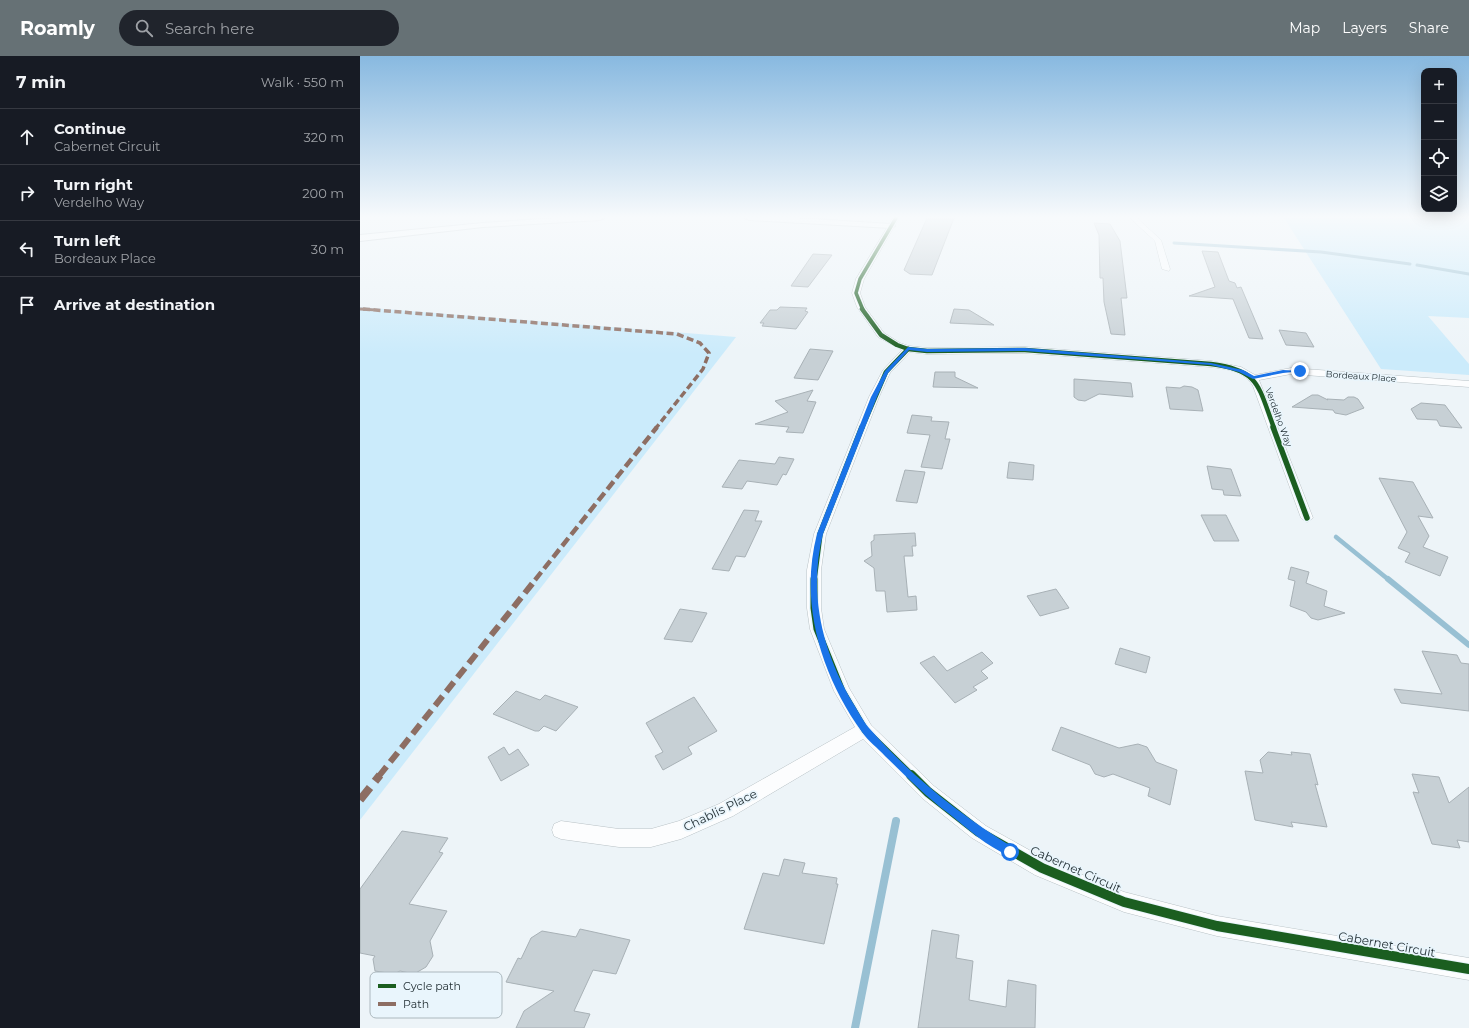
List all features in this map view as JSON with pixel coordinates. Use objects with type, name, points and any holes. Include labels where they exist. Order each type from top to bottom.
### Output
[{"type":"street","points":[[869,263],[860,279],[856,294],[861,307],[881,335],[897,345],[908,349],[927,351],[1025,350],[1211,364],[1241,371],[1253,378]]},
{"type":"street","points":[[1164,263],[1166,270]]},
{"type":"street","name":"Cabernet Circuit","points":[[908,349],[886,372],[874,397],[820,534],[814,570],[814,608],[817,629],[842,691],[866,730],[928,792],[979,832],[1042,868],[1124,902],[1217,926],[1469,969]]},
{"type":"street","name":"Bordeaux Place","points":[[1253,378],[1291,371],[1469,384]]},
{"type":"street","name":"Verdelho Way","points":[[1253,378],[1261,393],[1307,518]]},
{"type":"street","name":"Chablis Place","points":[[561,830],[619,838],[650,838],[681,830],[726,810],[866,730]]},
{"type":"shaded area","points":[[1313,263],[1469,263],[1469,318],[1428,316],[1469,364],[1469,375],[1381,369]]},
{"type":"shaded area","points":[[360,307],[736,337],[360,820]]},
{"type":"building","points":[[807,263],[826,263],[808,287],[791,286]]},
{"type":"building","points":[[907,263],[936,263],[932,275],[910,274],[904,270]]},
{"type":"building","points":[[1100,263],[1123,263],[1127,298],[1121,298],[1125,335],[1111,334],[1104,302],[1103,278],[1100,278]]},
{"type":"building","points":[[1206,263],[1222,263],[1229,281],[1235,283],[1237,288],[1241,287],[1263,339],[1249,338],[1233,299],[1189,296],[1215,287]]},
{"type":"building","points":[[780,307],[807,308],[805,311],[808,312],[796,329],[762,326],[764,323],[760,323],[770,310],[777,310]]},
{"type":"building","points":[[954,309],[969,310],[994,325],[950,323]]},
{"type":"building","points":[[1279,330],[1306,333],[1314,347],[1286,345]]},
{"type":"building","points":[[810,349],[833,351],[818,380],[794,378]]},
{"type":"building","points":[[935,372],[955,372],[955,377],[978,388],[933,387]]},
{"type":"building","points":[[1074,379],[1131,383],[1133,397],[1099,394],[1085,401],[1078,400],[1074,397]]},
{"type":"building","points":[[1184,386],[1192,387],[1198,390],[1203,411],[1170,409],[1166,387],[1180,388]]},
{"type":"building","points":[[813,390],[807,401],[816,402],[803,433],[786,432],[789,427],[755,424],[788,412],[775,401]]},
{"type":"building","points":[[1312,395],[1318,395],[1328,400],[1327,399],[1344,400],[1348,397],[1354,397],[1358,399],[1364,408],[1346,415],[1335,413],[1333,410],[1292,407]]},
{"type":"building","points":[[1421,403],[1445,405],[1462,428],[1440,426],[1437,420],[1417,419],[1411,409]]},
{"type":"building","points":[[912,415],[932,417],[931,421],[949,422],[945,439],[950,439],[942,469],[921,467],[930,435],[907,433]]},
{"type":"building","points":[[779,457],[794,459],[786,475],[783,474],[777,485],[747,481],[742,489],[722,487],[739,460],[775,464]]},
{"type":"building","points":[[1009,462],[1034,465],[1033,480],[1007,478]]},
{"type":"building","points":[[1207,466],[1231,469],[1241,496],[1224,495],[1223,490],[1212,489]]},
{"type":"building","points":[[905,470],[925,472],[917,503],[896,501]]},
{"type":"building","points":[[1379,478],[1413,482],[1433,518],[1418,516],[1429,536],[1423,547],[1448,557],[1440,576],[1405,562],[1410,553],[1398,548],[1407,532]]},
{"type":"building","points":[[744,510],[759,511],[755,521],[762,521],[745,557],[736,556],[729,571],[712,569]]},
{"type":"building","points":[[1201,515],[1226,515],[1239,541],[1214,541]]},
{"type":"building","points":[[915,533],[916,546],[912,546],[913,556],[904,556],[908,597],[916,596],[917,610],[887,612],[885,591],[876,591],[874,568],[864,561],[872,556],[871,542],[874,540],[874,535]]},
{"type":"building","points":[[1291,567],[1309,572],[1306,583],[1327,591],[1324,606],[1345,613],[1318,620],[1311,618],[1306,612],[1290,606],[1295,581],[1288,579]]},
{"type":"building","points":[[1056,589],[1069,608],[1040,616],[1027,596]]},
{"type":"building","points":[[680,609],[707,613],[692,642],[664,639]]},
{"type":"building","points":[[1120,648],[1150,657],[1146,673],[1115,664]]},
{"type":"building","points":[[1422,651],[1457,655],[1461,663],[1469,664],[1469,711],[1401,703],[1394,689],[1442,694]]},
{"type":"building","points":[[982,652],[993,663],[981,671],[988,678],[973,687],[977,690],[955,703],[920,663],[934,656],[947,671]]},
{"type":"building","points":[[516,691],[540,700],[545,695],[578,707],[556,731],[544,726],[539,731],[535,731],[493,714]]},
{"type":"building","points":[[694,697],[717,731],[688,747],[692,754],[663,770],[655,756],[663,752],[646,723]]},
{"type":"building","points":[[1061,727],[1119,748],[1138,744],[1147,747],[1156,762],[1177,770],[1170,805],[1148,796],[1150,788],[1113,774],[1104,777],[1095,774],[1090,765],[1052,750]]},
{"type":"building","points":[[504,747],[509,755],[518,749],[529,765],[501,781],[488,757]]},
{"type":"building","points":[[1268,752],[1292,755],[1291,752],[1310,754],[1318,785],[1315,784],[1327,827],[1291,822],[1293,827],[1255,820],[1245,771],[1263,773],[1260,760]]},
{"type":"building","points":[[1412,774],[1439,777],[1449,803],[1469,787],[1469,842],[1457,840],[1460,848],[1432,844],[1413,792],[1419,793]]},
{"type":"building","points":[[402,831],[448,838],[439,852],[443,853],[409,904],[447,911],[430,941],[433,956],[426,967],[417,972],[375,971],[373,959],[375,956],[360,953],[360,889]]},
{"type":"building","points":[[784,859],[805,863],[802,873],[837,878],[836,884],[838,884],[824,944],[744,929],[763,873],[779,876]]},
{"type":"building","points":[[580,929],[630,940],[616,974],[593,970],[574,1011],[590,1014],[584,1028],[516,1028],[524,1011],[554,991],[506,982],[518,958],[521,959],[531,938],[542,931],[576,937]]},
{"type":"building","points":[[932,930],[959,935],[956,958],[973,961],[969,1000],[1006,1007],[1008,980],[1036,985],[1035,1028],[918,1028]]},
{"type":"waterway","points":[[1405,263],[1410,264]]},
{"type":"waterway","points":[[1417,265],[1469,274]]},
{"type":"waterway","points":[[1336,537],[1389,580]]},
{"type":"waterway","points":[[1388,579],[1469,645]]},
{"type":"waterway","points":[[855,1028],[896,821]]},
{"type":"marked path","points":[[360,309],[677,334],[700,343],[709,353],[703,369],[360,800]]},
{"type":"cycle path","points":[[869,263],[860,279],[856,293],[861,307],[881,335],[897,345],[908,349],[927,351],[1025,350],[1211,364],[1231,367],[1244,372],[1255,380],[1258,386],[1307,518]]},
{"type":"cycle path","points":[[908,349],[886,372],[874,397],[820,534],[814,570],[814,608],[817,629],[842,691],[865,730],[928,792],[979,832],[1042,868],[1124,902],[1217,926],[1469,969]]},
{"type":"route","points":[[1010,852],[979,832],[928,792],[897,763],[866,730],[842,691],[817,629],[813,589],[816,548],[820,534],[874,397],[886,372],[908,349],[927,351],[998,349],[1025,350],[1211,364],[1225,366],[1241,371],[1253,378],[1283,371],[1300,371]]}]
